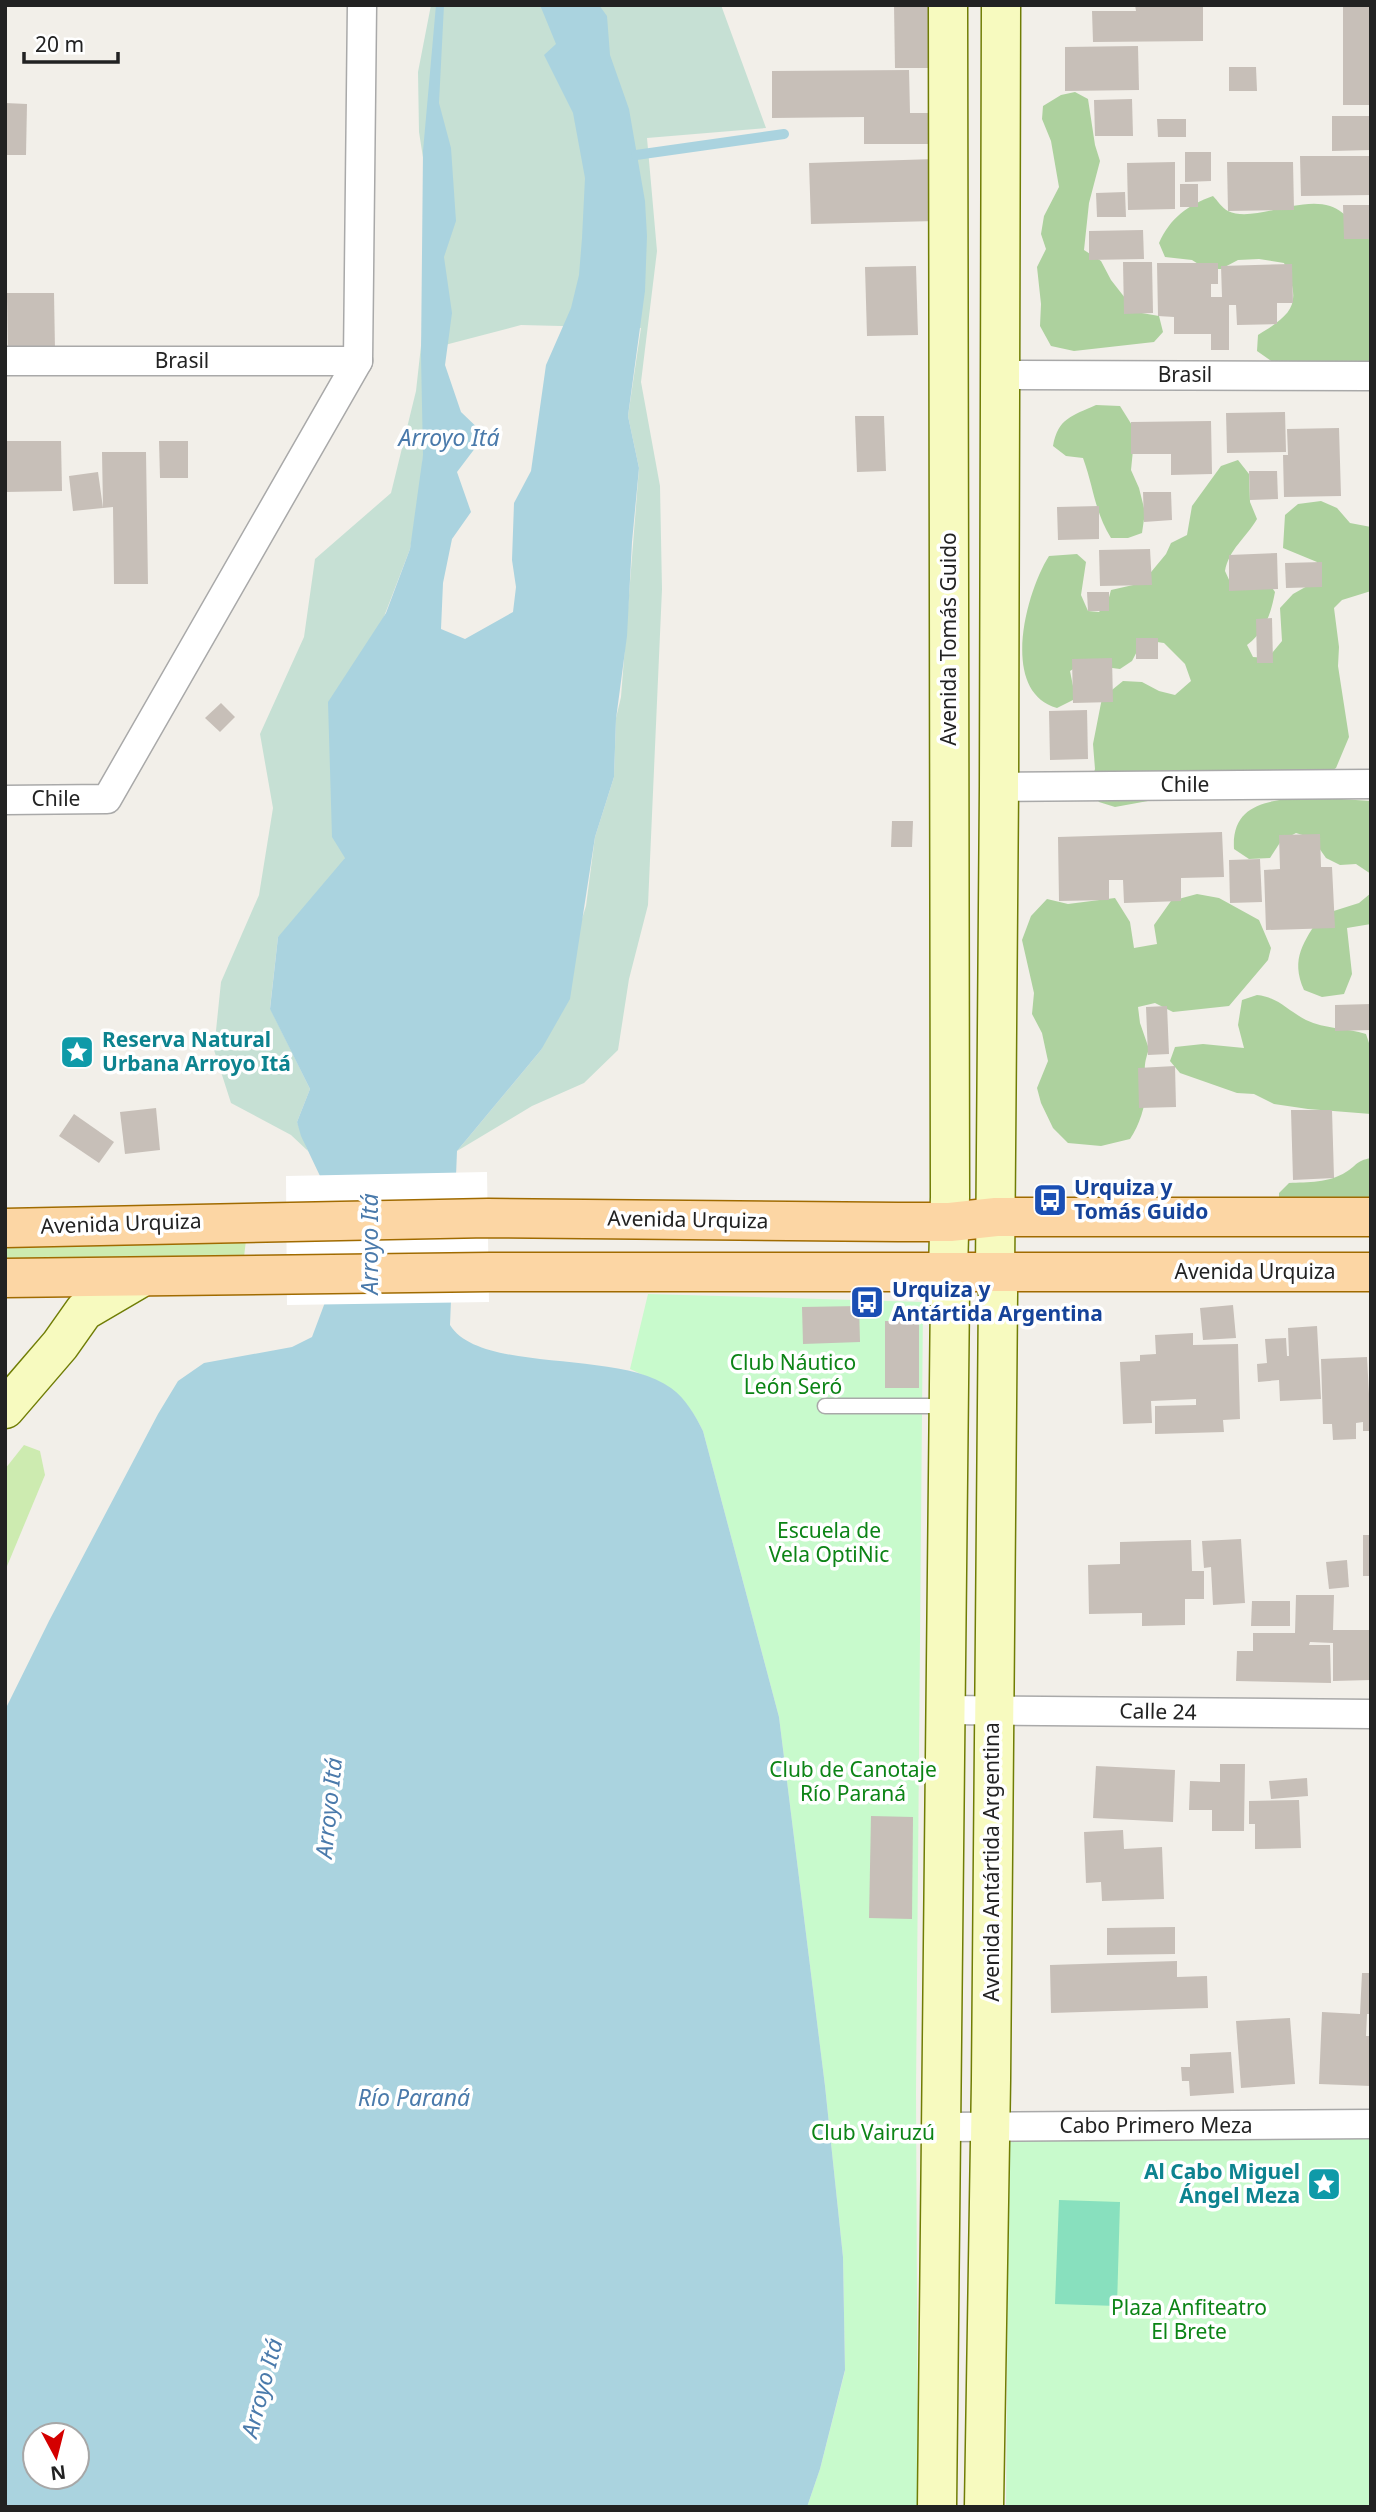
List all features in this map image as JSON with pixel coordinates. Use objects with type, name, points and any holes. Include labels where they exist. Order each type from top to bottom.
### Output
[{"type":"main road","name":"Avenida Tomás Guido","points":[[948,5],[948,1272]]},
{"type":"main road","points":[[996,1217],[1001,5]]},
{"type":"main road","name":"Avenida Urquiza","points":[[5,1227],[488,1218],[950,1222],[996,1217],[1371,1217]]},
{"type":"main road","name":"Avenida Antártida Argentina","points":[[984,2507],[991,2080],[998,1293],[995,1272],[996,1217]]},
{"type":"main road","name":"Avenida Urquiza","points":[[5,1278],[489,1272],[1371,1272]]},
{"type":"main road","points":[[937,2507],[949,1406],[948,1272]]},
{"type":"main road","points":[[5,1409],[60,1345],[84,1311],[142,1277]]},
{"type":"street","points":[[358,361],[362,5]]},
{"type":"street","name":"Brasil","points":[[5,361],[358,361]]},
{"type":"street","name":"Chile","points":[[5,800],[107,799],[358,361]]},
{"type":"street","name":"Brasil","points":[[1000,375],[1371,376]]},
{"type":"street","name":"Chile","points":[[999,787],[1371,784]]},
{"type":"street","name":"Calle 24","points":[[946,1710],[1371,1714]]},
{"type":"street","name":"Cabo Primero Meza","points":[[942,2127],[1371,2124]]},
{"type":"lane","points":[[825,1406],[949,1406]]},
{"type":"green space","points":[[431,5],[721,5],[766,128],[647,138],[657,251],[641,382],[660,486],[662,589],[648,905],[629,979],[618,1050],[584,1083],[532,1106],[457,1151],[541,1050],[586,906],[595,837],[614,777],[616,718],[621,697],[639,468],[628,416],[641,328],[521,325],[441,346],[426,422],[419,503],[410,549],[380,627],[345,858],[322,905],[278,937],[270,1008],[310,1089],[297,1122],[308,1151],[291,1135],[231,1103],[214,1050],[221,982],[259,895],[273,808],[260,734],[304,637],[315,559],[391,493],[416,391],[434,228],[419,132],[418,72]]},
{"type":"green space","points":[[1075,92],[1088,99],[1100,161],[1089,203],[1084,250],[1101,261],[1111,280],[1136,312],[1159,316],[1163,332],[1154,342],[1074,351],[1051,346],[1040,326],[1041,304],[1037,267],[1046,249],[1041,234],[1044,216],[1059,187],[1051,141],[1042,119],[1043,106],[1061,95]]},
{"type":"green space","points":[[1213,196],[1226,210],[1238,214],[1304,204],[1330,206],[1347,217],[1371,241],[1371,381],[1274,363],[1257,351],[1258,335],[1280,320],[1291,306],[1293,288],[1284,263],[1259,259],[1238,260],[1221,269],[1206,269],[1192,260],[1165,257],[1159,243],[1169,226],[1188,208]]},
{"type":"green space","points":[[1096,405],[1120,406],[1135,430],[1131,470],[1145,512],[1142,533],[1128,538],[1111,538],[1105,528],[1083,458],[1066,456],[1053,446],[1058,429],[1067,419]]},
{"type":"green space","points":[[1238,460],[1249,474],[1250,502],[1257,519],[1234,550],[1225,571],[1230,582],[1266,579],[1275,592],[1266,622],[1247,645],[1253,657],[1268,658],[1282,641],[1280,608],[1293,594],[1309,585],[1317,562],[1283,548],[1285,515],[1298,504],[1321,501],[1337,508],[1350,523],[1371,527],[1371,591],[1342,600],[1334,608],[1339,647],[1338,666],[1349,737],[1336,768],[1313,783],[1181,795],[1115,807],[1099,802],[1089,789],[1095,769],[1093,744],[1102,698],[1123,681],[1142,682],[1159,691],[1175,695],[1191,681],[1185,664],[1164,643],[1143,640],[1132,661],[1120,669],[1081,664],[1070,671],[1073,700],[1057,708],[1039,698],[1028,683],[1023,662],[1023,639],[1026,616],[1040,572],[1049,556],[1077,554],[1086,562],[1081,595],[1088,611],[1099,612],[1108,601],[1111,590],[1142,583],[1166,554],[1171,543],[1187,535],[1192,506],[1221,466]]},
{"type":"green space","points":[[1310,797],[1371,801],[1371,874],[1356,864],[1340,865],[1326,858],[1312,838],[1296,833],[1281,841],[1270,858],[1249,859],[1234,849],[1239,821],[1247,812],[1269,802]]},
{"type":"green space","points":[[1371,893],[1371,924],[1347,928],[1352,974],[1344,994],[1322,997],[1304,990],[1298,969],[1299,959],[1304,942],[1321,915],[1359,903]]},
{"type":"green space","points":[[1197,894],[1219,898],[1259,920],[1271,948],[1268,960],[1229,1006],[1173,1012],[1155,1003],[1138,1007],[1140,1023],[1149,1049],[1145,1065],[1145,1102],[1136,1128],[1130,1139],[1101,1146],[1068,1143],[1053,1128],[1037,1088],[1048,1061],[1042,1033],[1032,1014],[1034,993],[1022,940],[1031,916],[1047,899],[1068,904],[1115,898],[1130,922],[1134,948],[1157,944],[1154,925],[1171,901]]},
{"type":"green space","points":[[1257,995],[1277,1001],[1313,1023],[1366,1034],[1371,1049],[1371,1114],[1274,1104],[1254,1094],[1237,1093],[1180,1073],[1170,1061],[1175,1047],[1203,1044],[1244,1048],[1238,1025],[1242,1000]]},
{"type":"green space","points":[[1371,1158],[1371,1213],[1279,1203],[1279,1193],[1289,1183],[1333,1178]]},
{"type":"green space","points":[[246,1240],[244,1257],[5,1260],[5,1241]]},
{"type":"green space","points":[[648,1294],[923,1302],[916,2093],[918,2507],[807,2507],[820,2469],[845,2371],[843,2257],[825,2086],[779,1717],[703,1431],[689,1407],[673,1392],[630,1369]]},
{"type":"green space","points":[[24,1445],[40,1451],[45,1475],[5,1571],[5,1469]]},
{"type":"green space","name":"Plaza Anfiteatro El Brete","points":[[1009,2131],[1371,2133],[1371,2507],[1006,2507]]},
{"type":"green space","points":[[1059,2200],[1120,2202],[1117,2306],[1055,2304]]},
{"type":"water","name":"Río Paraná","points":[[436,5],[444,5],[439,103],[451,148],[456,221],[444,257],[452,313],[445,365],[461,412],[485,435],[457,472],[471,512],[452,539],[443,583],[441,629],[465,639],[513,612],[516,587],[512,560],[514,503],[531,471],[546,365],[571,308],[579,275],[585,178],[573,113],[544,55],[556,44],[540,5],[599,5],[607,16],[610,55],[629,109],[645,201],[647,236],[645,291],[628,416],[639,468],[627,636],[616,719],[614,777],[595,837],[570,999],[541,1050],[457,1151],[450,1325],[466,1340],[490,1350],[648,1376],[671,1388],[681,1397],[703,1431],[779,1717],[825,2086],[843,2257],[845,2370],[820,2469],[807,2507],[5,2507],[5,1710],[49,1621],[178,1381],[204,1363],[292,1347],[312,1337],[327,1297],[320,1176],[297,1122],[310,1089],[270,1009],[278,937],[345,858],[332,837],[328,702],[386,613],[410,549],[423,455],[423,151]]},
{"type":"pier","points":[[487,1172],[489,1302],[287,1305],[286,1176]]},
{"type":"building","points":[[894,5],[931,5],[932,68],[895,68]]},
{"type":"building","points":[[1135,5],[1203,5],[1203,41],[1093,42],[1092,11],[1136,11]]},
{"type":"building","points":[[1343,5],[1371,5],[1371,105],[1343,105]]},
{"type":"building","points":[[1138,46],[1139,90],[1065,91],[1065,47]]},
{"type":"building","points":[[1229,67],[1256,67],[1257,91],[1229,91]]},
{"type":"building","points":[[909,70],[910,113],[928,113],[928,144],[864,144],[864,117],[772,118],[772,71]]},
{"type":"building","points":[[1132,99],[1133,136],[1095,136],[1094,100]]},
{"type":"building","points":[[5,103],[27,104],[26,155],[5,155]]},
{"type":"building","points":[[1332,116],[1371,116],[1371,150],[1332,151]]},
{"type":"building","points":[[1157,119],[1186,119],[1186,137],[1158,137]]},
{"type":"building","points":[[1185,152],[1211,152],[1211,181],[1185,182]]},
{"type":"building","points":[[1300,156],[1370,156],[1371,195],[1301,196]]},
{"type":"building","points":[[935,159],[936,221],[811,224],[809,163]]},
{"type":"building","points":[[1175,162],[1175,209],[1128,210],[1127,163]]},
{"type":"building","points":[[1227,162],[1293,162],[1294,210],[1228,211]]},
{"type":"building","points":[[1180,184],[1198,184],[1198,207],[1180,207]]},
{"type":"building","points":[[1125,192],[1126,217],[1097,217],[1096,193]]},
{"type":"building","points":[[1343,205],[1371,205],[1371,239],[1344,239]]},
{"type":"building","points":[[1143,230],[1144,259],[1089,260],[1089,231]]},
{"type":"building","points":[[1123,262],[1152,262],[1153,313],[1124,314]]},
{"type":"building","points":[[1157,263],[1218,263],[1218,284],[1211,284],[1211,297],[1222,297],[1221,266],[1292,264],[1293,303],[1277,303],[1277,324],[1237,325],[1236,305],[1229,305],[1229,350],[1211,350],[1211,334],[1174,334],[1174,317],[1158,316]]},
{"type":"building","points":[[916,266],[918,335],[867,336],[865,267]]},
{"type":"building","points":[[7,293],[54,293],[55,350],[8,351]]},
{"type":"building","points":[[1285,412],[1286,452],[1227,453],[1226,413]]},
{"type":"building","points":[[855,416],[884,416],[886,471],[857,472]]},
{"type":"building","points":[[1211,421],[1212,474],[1171,475],[1171,454],[1131,454],[1131,422]]},
{"type":"building","points":[[1339,428],[1341,496],[1284,497],[1283,455],[1288,455],[1287,429]]},
{"type":"building","points":[[5,441],[61,441],[62,491],[5,492]]},
{"type":"building","points":[[159,441],[188,441],[188,478],[160,478]]},
{"type":"building","points":[[102,452],[146,452],[148,584],[114,584],[113,507],[103,508]]},
{"type":"building","points":[[1249,471],[1277,471],[1278,499],[1250,500]]},
{"type":"building","points":[[98,472],[103,508],[73,511],[69,476]]},
{"type":"building","points":[[1143,492],[1171,492],[1172,520],[1144,522]]},
{"type":"building","points":[[1099,506],[1099,539],[1058,540],[1057,507]]},
{"type":"building","points":[[1150,549],[1152,585],[1100,586],[1099,550]]},
{"type":"building","points":[[1277,553],[1278,589],[1229,591],[1229,555]]},
{"type":"building","points":[[1322,562],[1322,587],[1286,588],[1285,563]]},
{"type":"building","points":[[1087,592],[1109,592],[1109,611],[1088,611]]},
{"type":"building","points":[[1272,618],[1273,663],[1257,663],[1256,619]]},
{"type":"building","points":[[1136,638],[1158,638],[1158,659],[1136,659]]},
{"type":"building","points":[[1112,658],[1113,702],[1073,703],[1072,659]]},
{"type":"building","points":[[221,703],[235,717],[220,732],[205,718]]},
{"type":"building","points":[[1087,710],[1088,759],[1050,760],[1049,711]]},
{"type":"building","points":[[892,821],[913,821],[912,847],[891,847]]},
{"type":"building","points":[[1222,832],[1224,877],[1181,878],[1181,901],[1124,903],[1123,880],[1109,880],[1109,900],[1059,901],[1058,837]]},
{"type":"building","points":[[1320,834],[1321,867],[1332,867],[1335,928],[1266,930],[1264,870],[1280,869],[1279,835]]},
{"type":"building","points":[[1260,859],[1262,902],[1230,903],[1229,860]]},
{"type":"building","points":[[1371,1004],[1371,1030],[1335,1031],[1335,1005]]},
{"type":"building","points":[[1167,1006],[1169,1054],[1148,1055],[1146,1007]]},
{"type":"building","points":[[1175,1066],[1176,1107],[1139,1108],[1138,1068]]},
{"type":"building","points":[[156,1108],[160,1150],[125,1154],[120,1112]]},
{"type":"building","points":[[1291,1110],[1332,1110],[1334,1178],[1293,1180]]},
{"type":"building","points":[[74,1114],[114,1142],[99,1163],[59,1136]]},
{"type":"building","points":[[1233,1305],[1236,1338],[1203,1340],[1200,1308]]},
{"type":"building","points":[[859,1306],[860,1342],[803,1344],[802,1307]]},
{"type":"building","points":[[885,1321],[919,1321],[919,1388],[885,1388]]},
{"type":"building","points":[[1317,1326],[1321,1399],[1280,1401],[1279,1380],[1258,1382],[1257,1364],[1267,1363],[1265,1339],[1286,1338],[1289,1356],[1288,1328]]},
{"type":"building","points":[[1193,1333],[1193,1345],[1238,1344],[1240,1419],[1223,1420],[1224,1432],[1155,1434],[1155,1406],[1196,1405],[1196,1399],[1151,1401],[1152,1423],[1123,1424],[1120,1362],[1140,1361],[1140,1355],[1156,1354],[1155,1335]]},
{"type":"building","points":[[1367,1357],[1371,1431],[1363,1431],[1363,1422],[1356,1423],[1356,1439],[1333,1440],[1332,1424],[1323,1424],[1321,1359]]},
{"type":"building","points":[[1363,1535],[1371,1535],[1371,1576],[1363,1576]]},
{"type":"building","points":[[1241,1539],[1245,1603],[1213,1605],[1211,1567],[1204,1568],[1202,1541]]},
{"type":"building","points":[[1191,1540],[1192,1571],[1204,1571],[1204,1599],[1185,1599],[1185,1625],[1142,1626],[1142,1613],[1089,1614],[1088,1565],[1120,1564],[1120,1542]]},
{"type":"building","points":[[1347,1560],[1349,1587],[1329,1589],[1326,1562]]},
{"type":"building","points":[[1296,1595],[1334,1595],[1333,1630],[1371,1630],[1371,1680],[1333,1681],[1333,1643],[1310,1642],[1309,1645],[1330,1645],[1331,1683],[1236,1681],[1237,1651],[1253,1651],[1253,1633],[1295,1633]]},
{"type":"building","points":[[1252,1601],[1290,1601],[1290,1626],[1251,1626]]},
{"type":"building","points":[[1220,1764],[1245,1764],[1244,1831],[1212,1831],[1212,1810],[1189,1810],[1190,1781],[1220,1782]]},
{"type":"building","points":[[1096,1766],[1175,1770],[1173,1822],[1093,1818]]},
{"type":"building","points":[[1307,1778],[1308,1796],[1271,1799],[1269,1781]]},
{"type":"building","points":[[1299,1800],[1301,1848],[1255,1849],[1255,1824],[1249,1824],[1249,1801]]},
{"type":"building","points":[[871,1816],[913,1817],[912,1919],[869,1918]]},
{"type":"building","points":[[1123,1830],[1124,1849],[1162,1847],[1164,1899],[1102,1901],[1101,1882],[1086,1883],[1084,1832]]},
{"type":"building","points":[[1175,1927],[1175,1954],[1107,1955],[1107,1928]]},
{"type":"building","points":[[1177,1961],[1177,1977],[1207,1976],[1208,2008],[1051,2013],[1050,1965]]},
{"type":"building","points":[[1362,1973],[1371,1973],[1371,2014],[1367,2014],[1366,2036],[1371,2036],[1371,2086],[1319,2084],[1322,2012],[1360,2014]]},
{"type":"building","points":[[1290,2018],[1295,2084],[1241,2088],[1236,2021]]},
{"type":"building","points":[[1231,2052],[1234,2093],[1190,2096],[1189,2081],[1182,2081],[1181,2067],[1190,2067],[1190,2054]]},
{"type":"waterway","points":[[636,155],[784,134]]},
{"type":"place","name":"Reserva Natural Urbana Arroyo Itá","points":[[77,1052]]},
{"type":"place","name":"Urquiza y Tomás Guido","points":[[1050,1200]]},
{"type":"place","name":"Urquiza y Antártida Argentina","points":[[867,1302]]},
{"type":"place","name":"Al Cabo Miguel Ángel Meza","points":[[1324,2184]]},
{"type":"water label","name":"Arroyo Itá","points":[[449,438]]},
{"type":"water label","name":"Arroyo Itá","points":[[370,1244]]},
{"type":"water label","name":"Arroyo Itá","points":[[329,1808]]},
{"type":"water label","name":"Arroyo Itá","points":[[262,2388]]},
{"type":"park label","name":"Club Náutico León Seró","points":[[793,1375]]},
{"type":"park label","name":"Escuela de Vela OptiNic","points":[[829,1543]]},
{"type":"park label","name":"Club de Canotaje Río Paraná","points":[[853,1782]]},
{"type":"park label","name":"Club Vairuzú","points":[[873,2133]]}]
